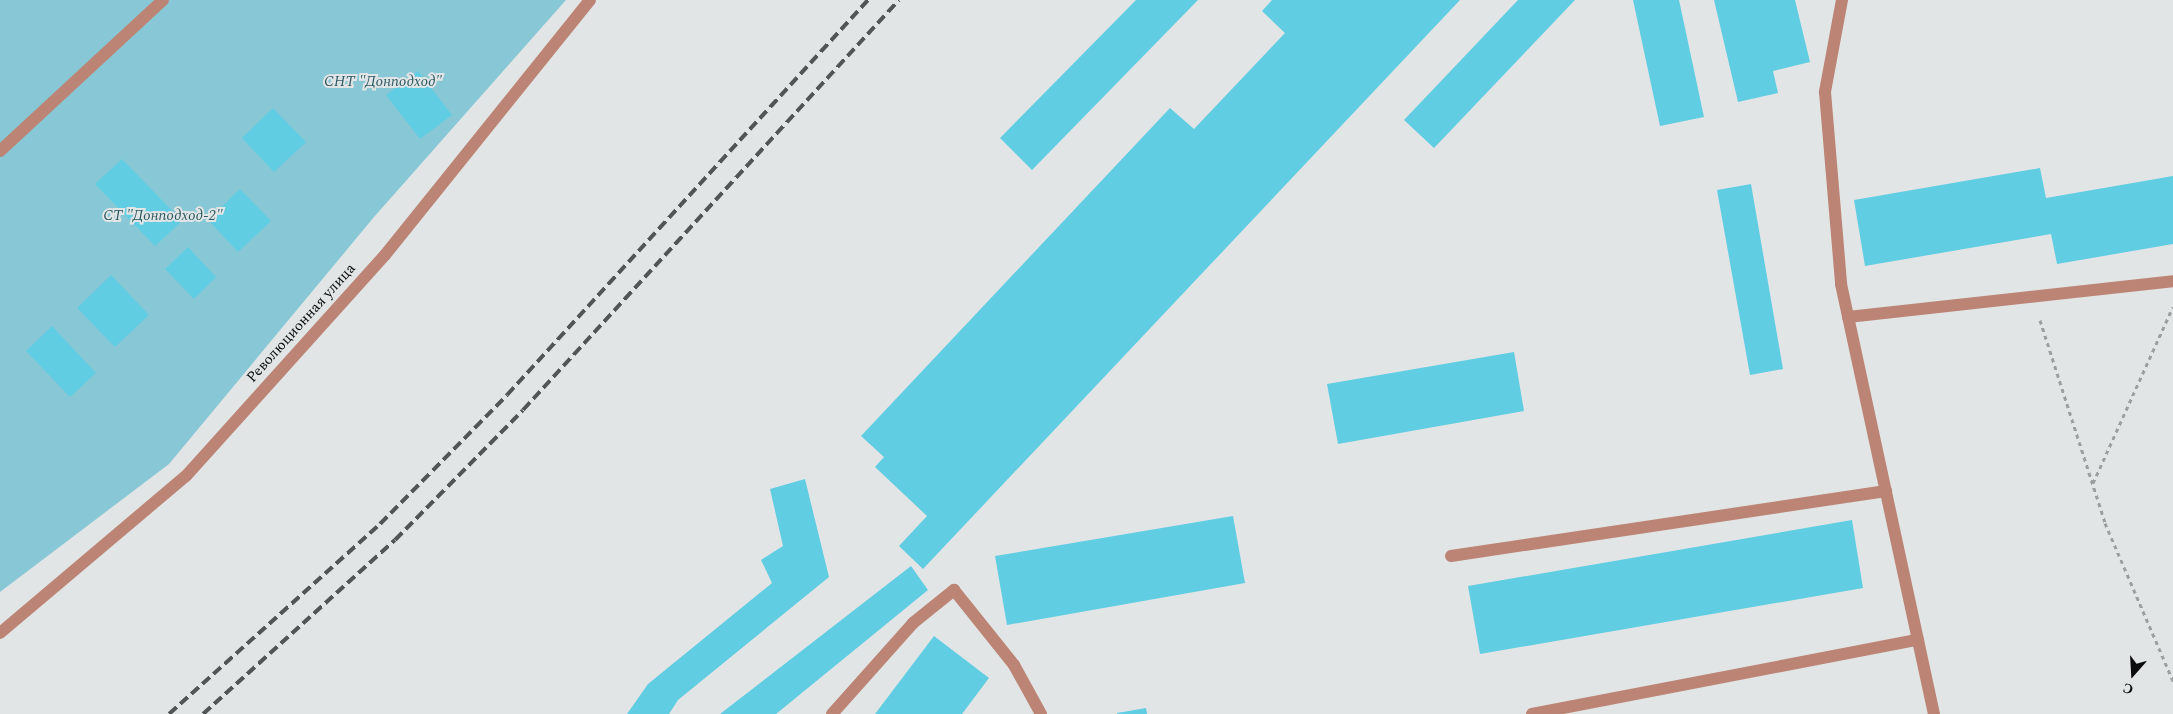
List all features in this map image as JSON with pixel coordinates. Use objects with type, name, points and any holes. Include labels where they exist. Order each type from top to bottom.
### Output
[{"type":"street","points":[[0,151],[163,0]]},
{"type":"street","name":"Революционная улица","points":[[0,633],[186,476],[384,255],[590,0]]},
{"type":"street","points":[[1842,0],[1825,92],[1841,284],[1934,714]]},
{"type":"street","points":[[1848,317],[2173,281]]},
{"type":"street","points":[[1451,556],[1886,491]]},
{"type":"street","points":[[832,714],[913,623],[954,590],[1014,665],[1041,714]]},
{"type":"street","points":[[1532,714],[1918,640]]},
{"type":"path","points":[[2032,296],[2105,523],[2173,680]]},
{"type":"path","points":[[2092,484],[2173,306]]},
{"type":"green space","name":"СТ \"Донподход-2\"","points":[[0,0],[566,0],[374,217],[169,464],[0,592]]},
{"type":"building","points":[[1136,0],[1198,0],[1032,170],[1000,138]]},
{"type":"building","points":[[1272,0],[1460,0],[923,569],[899,546],[927,516],[875,467],[884,457],[861,436],[1170,108],[1194,129],[1285,33],[1262,11]]},
{"type":"building","points":[[1518,0],[1575,0],[1434,148],[1404,120]]},
{"type":"building","points":[[1633,0],[1679,0],[1704,117],[1660,126]]},
{"type":"building","points":[[1714,0],[1795,0],[1810,62],[1773,71],[1778,93],[1738,102]]},
{"type":"building","points":[[418,71],[452,115],[420,139],[386,95]]},
{"type":"building","points":[[273,108],[306,142],[274,172],[242,138]]},
{"type":"building","points":[[122,159],[182,221],[155,246],[95,184]]},
{"type":"building","points":[[2040,168],[2046,198],[2173,176],[2173,244],[2057,264],[2051,234],[1865,266],[1854,200]]},
{"type":"building","points":[[1751,184],[1783,369],[1750,375],[1717,190]]},
{"type":"building","points":[[240,189],[271,221],[238,252],[208,220]]},
{"type":"building","points":[[188,247],[216,277],[194,299],[165,269]]},
{"type":"building","points":[[111,275],[149,315],[115,347],[77,308]]},
{"type":"building","points":[[52,326],[96,373],[70,397],[26,351]]},
{"type":"building","points":[[1514,352],[1524,411],[1338,444],[1327,384]]},
{"type":"building","points":[[805,479],[829,577],[678,700],[669,714],[627,714],[648,684],[772,583],[761,560],[783,546],[770,489]]},
{"type":"building","points":[[1233,516],[1245,583],[1007,625],[995,556]]},
{"type":"building","points":[[1852,520],[1863,588],[1480,654],[1468,586]]},
{"type":"building","points":[[911,566],[928,590],[776,714],[720,714]]},
{"type":"building","points":[[934,636],[989,678],[962,714],[875,714]]},
{"type":"building","points":[[1146,708],[1147,714],[1117,714],[1117,713]]},
{"type":"railway","points":[[169,714],[380,524],[507,395],[868,0]]},
{"type":"railway","points":[[203,714],[395,540],[523,410],[899,0]]},
{"type":"park label","name":"СНТ \"Донподход\"","points":[[383,82]]}]
